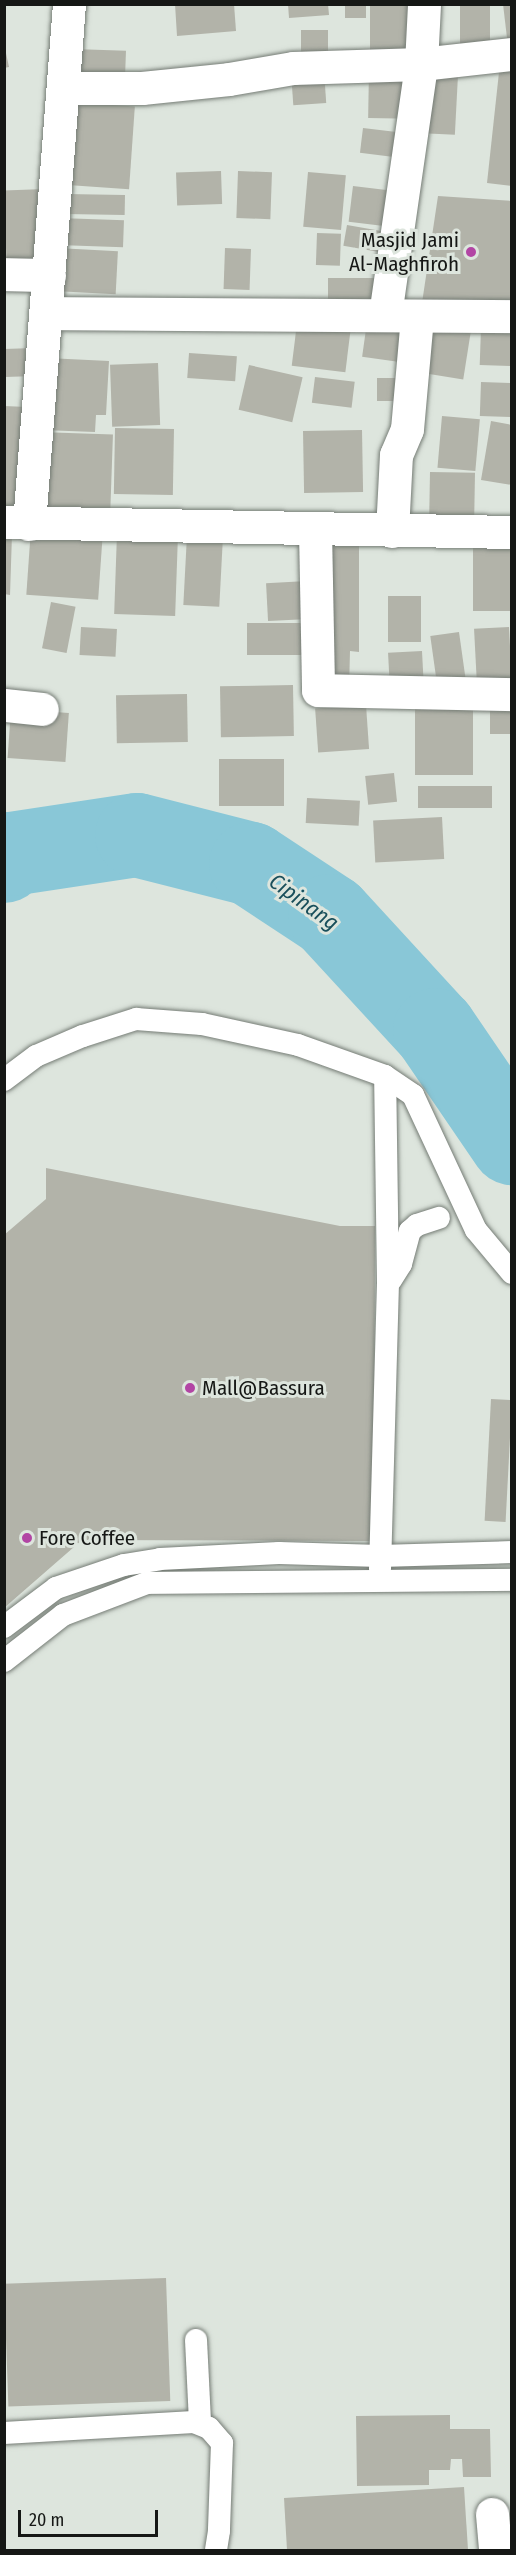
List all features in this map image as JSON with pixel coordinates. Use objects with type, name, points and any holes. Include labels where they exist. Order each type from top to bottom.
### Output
[{"type":"street","points":[[69,4],[46,313],[17,523],[512,532]]},
{"type":"street","points":[[385,315],[421,64],[424,4]]},
{"type":"street","points":[[64,88],[142,88],[229,79],[293,68],[421,64],[512,54]]},
{"type":"street","points":[[4,274],[49,275]]},
{"type":"street","points":[[46,313],[512,316]]},
{"type":"street","points":[[392,531],[396,455],[407,429],[417,316]]},
{"type":"street","points":[[315,530],[318,690],[512,694]]},
{"type":"street","points":[[4,705],[42,709]]},
{"type":"street","points":[[492,2514],[495,2550]]},
{"type":"lane","points":[[4,1080],[36,1056],[83,1036],[136,1019],[202,1024],[298,1045],[385,1076],[413,1095],[476,1230],[512,1273]]},
{"type":"lane","points":[[381,1582],[388,1283],[385,1076]]},
{"type":"lane","points":[[388,1283],[401,1264],[410,1232],[417,1225],[439,1218]]},
{"type":"lane","points":[[4,1627],[56,1588],[124,1565],[203,1556],[279,1553],[380,1556],[512,1552]]},
{"type":"lane","points":[[4,1661],[63,1615],[147,1583],[512,1580]]},
{"type":"lane","points":[[196,2340],[200,2423]]},
{"type":"lane","points":[[4,2433],[200,2423],[209,2428],[222,2443],[219,2531],[216,2550]]},
{"type":"building","points":[[175,4],[234,4],[236,31],[177,36]]},
{"type":"building","points":[[288,4],[328,4],[329,15],[289,18]]},
{"type":"building","points":[[345,4],[366,4],[366,18],[345,18]]},
{"type":"building","points":[[370,4],[413,4],[413,54],[370,54]]},
{"type":"building","points":[[460,4],[490,4],[490,46],[460,46]]},
{"type":"building","points":[[503,4],[512,4],[512,38],[507,38]]},
{"type":"building","points":[[301,30],[328,30],[328,63],[301,63]]},
{"type":"building","points":[[4,44],[9,67],[4,68]]},
{"type":"building","points":[[73,49],[126,51],[125,85],[72,83]]},
{"type":"building","points":[[500,63],[512,64],[512,186],[487,183]]},
{"type":"building","points":[[369,69],[411,70],[410,119],[368,118]]},
{"type":"building","points":[[324,71],[326,103],[293,105],[291,73]]},
{"type":"building","points":[[421,74],[458,76],[455,135],[418,133]]},
{"type":"building","points":[[70,102],[135,107],[129,189],[64,185]]},
{"type":"building","points":[[363,128],[405,133],[402,158],[360,153]]},
{"type":"building","points":[[221,171],[222,204],[177,206],[176,173]]},
{"type":"building","points":[[238,171],[272,172],[270,219],[236,218]]},
{"type":"building","points":[[308,172],[346,175],[341,230],[303,227]]},
{"type":"building","points":[[353,186],[399,192],[394,227],[349,222]]},
{"type":"building","points":[[45,189],[48,265],[7,266],[4,190]]},
{"type":"building","points":[[66,194],[125,195],[125,215],[66,214]]},
{"type":"building","name":"Masjid Jami Al-Maghfiroh","points":[[438,196],[512,201],[512,303],[422,303]]},
{"type":"building","points":[[59,218],[124,220],[123,247],[58,245]]},
{"type":"building","points":[[347,225],[391,233],[388,253],[343,246]]},
{"type":"building","points":[[317,233],[341,234],[340,266],[316,265]]},
{"type":"building","points":[[57,248],[118,251],[116,294],[55,291]]},
{"type":"building","points":[[225,248],[251,249],[250,290],[224,289]]},
{"type":"building","points":[[328,278],[378,278],[378,305],[328,305]]},
{"type":"building","points":[[433,321],[472,327],[463,379],[425,373]]},
{"type":"building","points":[[367,322],[412,328],[407,363],[362,357]]},
{"type":"building","points":[[297,323],[351,330],[345,372],[292,366]]},
{"type":"building","points":[[481,328],[512,329],[511,366],[480,365]]},
{"type":"building","points":[[34,348],[35,376],[5,377],[4,349]]},
{"type":"building","points":[[189,353],[237,356],[235,381],[187,378]]},
{"type":"building","points":[[47,358],[109,361],[106,415],[96,415],[95,432],[43,430]]},
{"type":"building","points":[[158,363],[160,425],[112,427],[110,365]]},
{"type":"building","points":[[249,365],[303,377],[292,422],[239,410]]},
{"type":"building","points":[[315,377],[355,382],[352,408],[312,403]]},
{"type":"building","points":[[377,378],[401,378],[401,401],[377,401]]},
{"type":"building","points":[[481,382],[512,383],[511,417],[480,416]]},
{"type":"building","points":[[4,406],[27,407],[23,516],[4,515]]},
{"type":"building","points":[[442,416],[480,419],[475,471],[437,468]]},
{"type":"building","points":[[491,421],[512,425],[512,485],[481,480]]},
{"type":"building","points":[[115,428],[174,429],[173,495],[114,494]]},
{"type":"building","points":[[362,430],[363,492],[304,493],[303,431]]},
{"type":"building","points":[[39,432],[113,435],[110,523],[36,520]]},
{"type":"building","points":[[430,472],[475,473],[474,529],[429,528]]},
{"type":"building","points":[[31,528],[103,533],[98,600],[26,595]]},
{"type":"building","points":[[117,533],[178,535],[175,616],[114,614]]},
{"type":"building","points":[[4,534],[12,534],[10,595],[4,594]]},
{"type":"building","points":[[187,535],[223,537],[219,607],[183,605]]},
{"type":"building","points":[[325,536],[359,536],[359,652],[350,651],[349,689],[325,689]]},
{"type":"building","points":[[473,536],[512,536],[512,611],[473,611]]},
{"type":"building","points":[[307,581],[309,619],[268,621],[266,583]]},
{"type":"building","points":[[388,596],[421,596],[421,642],[388,642]]},
{"type":"building","points":[[51,602],[76,607],[67,653],[42,648]]},
{"type":"building","points":[[247,623],[309,623],[309,655],[247,655]]},
{"type":"building","points":[[81,627],[117,629],[115,657],[80,655]]},
{"type":"building","points":[[509,627],[512,678],[477,680],[474,629]]},
{"type":"building","points":[[459,632],[466,684],[438,689],[430,636]]},
{"type":"building","points":[[422,651],[424,685],[390,687],[388,653]]},
{"type":"building","points":[[293,685],[294,736],[221,737],[220,686]]},
{"type":"building","points":[[187,694],[188,742],[117,743],[116,695]]},
{"type":"building","points":[[490,699],[512,699],[512,734],[490,734]]},
{"type":"building","points":[[415,702],[473,702],[473,775],[415,775]]},
{"type":"building","points":[[366,705],[369,749],[318,752],[315,709]]},
{"type":"building","points":[[11,709],[69,713],[65,762],[8,758]]},
{"type":"building","points":[[219,759],[284,759],[284,806],[219,806]]},
{"type":"building","points":[[394,773],[397,802],[368,805],[365,776]]},
{"type":"building","points":[[418,786],[492,786],[492,808],[418,808]]},
{"type":"building","points":[[307,798],[360,801],[359,826],[306,823]]},
{"type":"building","points":[[442,817],[444,859],[375,863],[373,821]]},
{"type":"building","name":"Mall@Bassura","points":[[46,1168],[340,1226],[375,1226],[374,1541],[82,1540],[4,1608],[4,1235],[46,1199]]},
{"type":"building","points":[[491,1399],[512,1400],[506,1522],[485,1521]]},
{"type":"building","points":[[166,2278],[170,2401],[8,2407],[4,2284]]},
{"type":"building","points":[[450,2415],[450,2429],[490,2429],[491,2477],[463,2477],[462,2459],[451,2459],[450,2470],[429,2470],[429,2485],[357,2486],[356,2416]]},
{"type":"building","points":[[464,2487],[468,2550],[287,2550],[284,2498]]},
{"type":"waterway","name":"Cipinang","points":[[4,861],[11,854],[137,835],[251,864],[330,916],[435,1030],[512,1143]]},
{"type":"place","name":"Masjid Jami Al-Maghfiroh","points":[[471,252]]},
{"type":"place","name":"Mall@Bassura","points":[[190,1388]]},
{"type":"place","name":"Fore Coffee","points":[[27,1538]]}]
